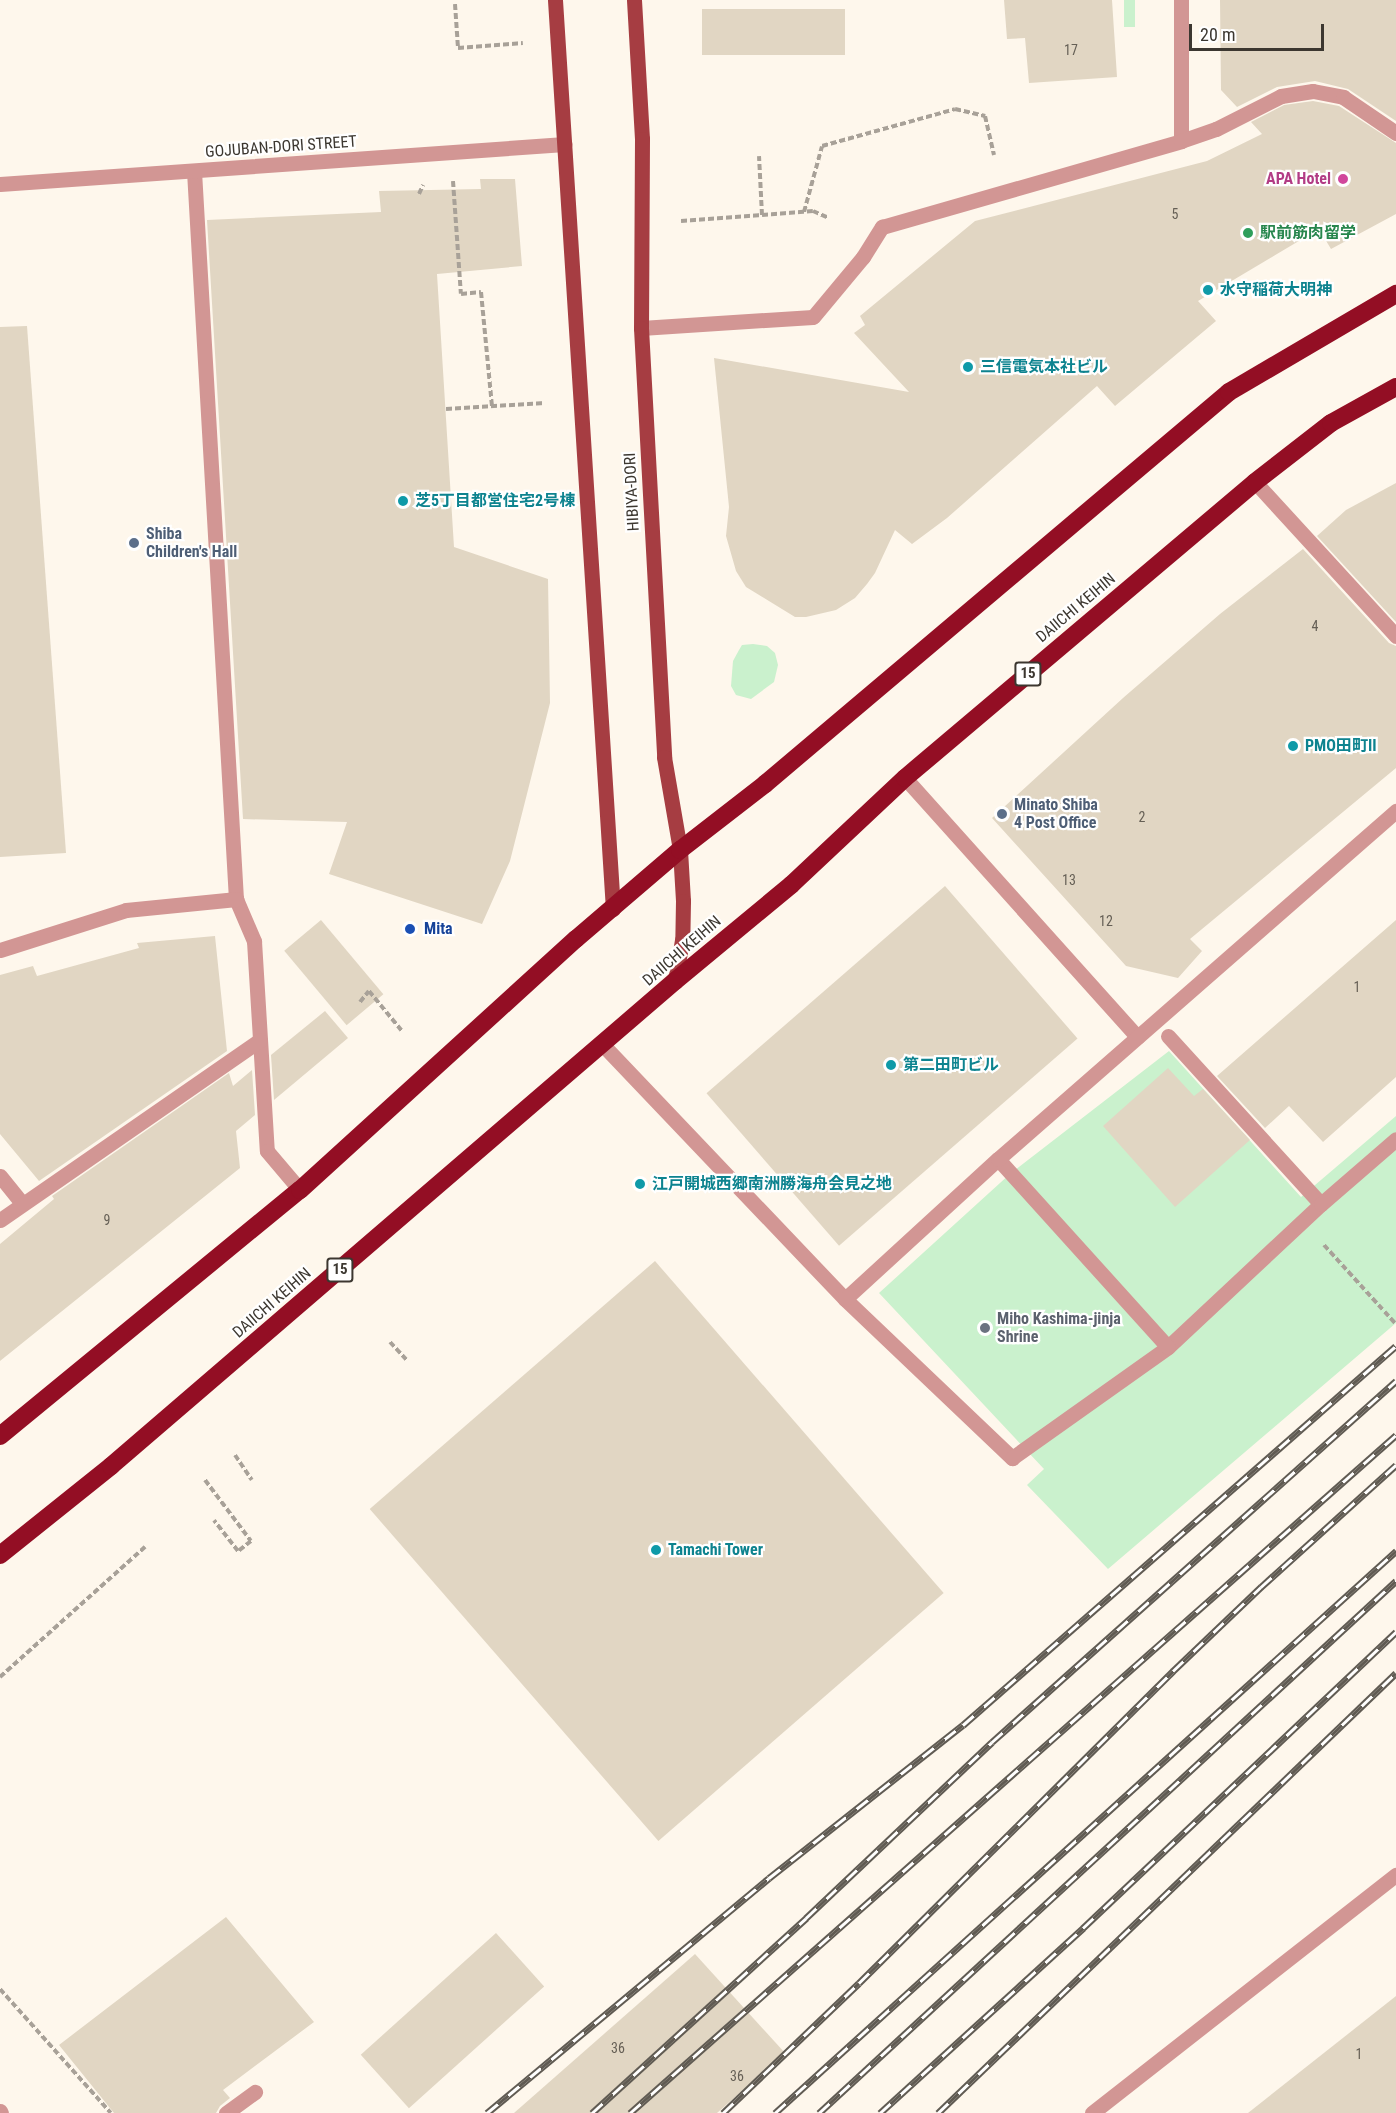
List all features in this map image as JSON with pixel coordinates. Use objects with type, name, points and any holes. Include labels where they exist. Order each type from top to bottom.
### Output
[{"type":"highway","points":[[0,1436],[300,1190],[576,939],[680,850],[765,784],[1229,392],[1396,294]]},
{"type":"highway","name":"DAIICHI KEIHIN","points":[[0,1555],[111,1466],[675,981],[791,885],[905,778],[1255,482],[1331,423],[1396,387]]},
{"type":"main road","points":[[555,0],[613,909]]},
{"type":"main road","name":"HIBIYA-DORI","points":[[634,0],[642,139],[641,328],[664,757],[680,850],[682,940],[675,981]]},
{"type":"street","points":[[1181,0],[1181,141]]},
{"type":"street","points":[[641,328],[813,317],[863,257],[882,227],[1181,141],[1215,129],[1281,96],[1313,91],[1343,97],[1396,133]]},
{"type":"street","name":"GOJUBAN-DORI STREET","points":[[0,184],[565,144]]},
{"type":"street","points":[[194,171],[236,899],[254,941],[267,1151],[300,1190]]},
{"type":"street","points":[[1255,482],[1396,636]]},
{"type":"street","points":[[905,778],[1137,1037]]},
{"type":"street","points":[[845,1299],[998,1159],[1396,811]]},
{"type":"street","points":[[0,950],[126,910],[236,899]]},
{"type":"street","points":[[1168,1036],[1321,1203]]},
{"type":"street","points":[[0,1220],[260,1040]]},
{"type":"street","points":[[603,1045],[845,1299],[1012,1458],[1168,1347],[1321,1203],[1396,1139]]},
{"type":"street","points":[[998,1159],[1168,1347]]},
{"type":"street","points":[[0,1176],[22,1203]]},
{"type":"street","points":[[1092,2113],[1396,1875]]},
{"type":"street","points":[[226,2113],[255,2092]]},
{"type":"path","points":[[455,4],[458,48],[523,43]]},
{"type":"path","points":[[804,212],[822,146],[955,109],[985,116],[994,155]]},
{"type":"path","points":[[759,156],[762,215]]},
{"type":"path","points":[[453,176],[461,294],[481,292],[492,406]]},
{"type":"path","points":[[681,221],[813,211],[829,218]]},
{"type":"path","points":[[446,409],[546,403]]},
{"type":"path","points":[[360,1002],[369,991],[402,1031]]},
{"type":"path","points":[[1303,1222],[1396,1324]]},
{"type":"path","points":[[390,1342],[407,1360]]},
{"type":"path","points":[[235,1455],[252,1480]]},
{"type":"path","points":[[205,1480],[251,1541],[238,1551],[214,1520]]},
{"type":"path","points":[[0,1677],[145,1547]]},
{"type":"path","points":[[0,1989],[111,2113]]},
{"type":"green space","points":[[1124,0],[1135,0],[1135,27],[1124,27]]},
{"type":"green space","points":[[742,645],[767,646],[775,653],[778,665],[774,682],[751,699],[736,695],[731,686],[733,661]]},
{"type":"green space","points":[[1169,1051],[1301,1197],[1396,1116],[1396,1323],[1108,1569],[1027,1485],[1044,1469],[879,1293],[1011,1173]]},
{"type":"building","points":[[1004,0],[1112,0],[1117,77],[1029,83],[1025,38],[1007,39]]},
{"type":"building","points":[[1220,0],[1396,0],[1396,121],[1348,89],[1315,81],[1277,87],[1237,107],[1221,90]]},
{"type":"building","points":[[702,9],[845,9],[845,55],[702,55]]},
{"type":"building","points":[[1313,101],[1339,106],[1396,143],[1396,214],[1331,249],[1319,229],[1198,301],[1216,321],[1115,406],[1097,386],[947,518],[912,544],[895,530],[875,573],[867,584],[855,598],[836,610],[806,617],[795,617],[746,587],[736,571],[726,536],[729,507],[714,358],[909,392],[854,333],[865,325],[860,316],[975,221],[1207,161],[1262,134],[1251,122],[1284,105]]},
{"type":"building","points":[[480,179],[515,179],[522,266],[437,274],[454,547],[548,579],[550,703],[510,861],[482,924],[329,874],[347,822],[243,819],[207,220],[381,212],[379,191],[481,189]]},
{"type":"building","points":[[27,326],[66,853],[0,857],[0,327]]},
{"type":"building","points":[[1396,483],[1396,622],[1317,536],[1346,510]]},
{"type":"building","points":[[1303,549],[1389,643],[1396,646],[1396,768],[1190,939],[1202,951],[1178,978],[1126,966],[992,818],[1123,698],[1220,614]]},
{"type":"building","name":"第二田町ビル","points":[[945,886],[1078,1038],[839,1246],[707,1093]]},
{"type":"building","points":[[321,920],[383,994],[347,1025],[284,951]]},
{"type":"building","points":[[1396,920],[1396,1077],[1323,1142],[1289,1106],[1265,1128],[1217,1076]]},
{"type":"building","points":[[215,936],[227,1051],[39,1181],[0,1134],[0,975],[33,966],[37,976],[139,948],[137,943]]},
{"type":"building","points":[[325,1011],[348,1038],[274,1100],[271,1055]]},
{"type":"building","points":[[1168,1068],[1194,1096],[1203,1089],[1250,1140],[1175,1207],[1103,1126]]},
{"type":"building","points":[[252,1070],[255,1115],[236,1131],[240,1168],[0,1361],[0,1244],[54,1199],[52,1196],[229,1073],[233,1086]]},
{"type":"building","name":"Tamachi Tower","points":[[655,1261],[944,1593],[658,1841],[370,1509]]},
{"type":"building","points":[[226,1917],[314,2022],[223,2090],[230,2098],[220,2106],[216,2113],[114,2113],[59,2045]]},
{"type":"building","points":[[496,1933],[544,1987],[409,2108],[361,2055]]},
{"type":"building","points":[[695,1954],[785,2053],[717,2113],[514,2113]]},
{"type":"building","points":[[1396,1996],[1396,2113],[1248,2113]]},
{"type":"railway","points":[[487,2113],[769,1878],[963,1725],[1396,1346]]},
{"type":"railway","points":[[592,2113],[806,1918],[992,1742],[1396,1381]]},
{"type":"railway","points":[[630,2113],[1396,1435]]},
{"type":"railway","points":[[723,2113],[859,1983],[1173,1671],[1261,1587],[1396,1465]]},
{"type":"railway","points":[[775,2113],[1396,1551]]},
{"type":"railway","points":[[819,2113],[1396,1581]]},
{"type":"railway","points":[[880,2113],[1083,1928],[1396,1632]]},
{"type":"railway","points":[[938,2113],[1396,1673]]},
{"type":"place","name":"APA Hotel","points":[[1343,179]]},
{"type":"place","name":"駅前筋肉留学","points":[[1248,233]]},
{"type":"place","name":"水守稲荷大明神","points":[[1208,290]]},
{"type":"place","name":"三信電気本社ビル","points":[[968,367]]},
{"type":"place","name":"芝5丁目都営住宅2号棟","points":[[403,501]]},
{"type":"place","name":"Shiba Children's Hall","points":[[134,543]]},
{"type":"place","name":"PMO田町II","points":[[1293,746]]},
{"type":"place","name":"Minato Shiba 4 Post Office","points":[[1002,814]]},
{"type":"place","name":"Mita","points":[[410,929]]},
{"type":"place","name":"第二田町ビル","points":[[891,1065]]},
{"type":"place","name":"江戸開城西郷南洲勝海舟会見之地","points":[[640,1184]]},
{"type":"place","name":"Miho Kashima-jinja Shrine","points":[[985,1328]]},
{"type":"place","name":"Tamachi Tower","points":[[656,1550]]}]
